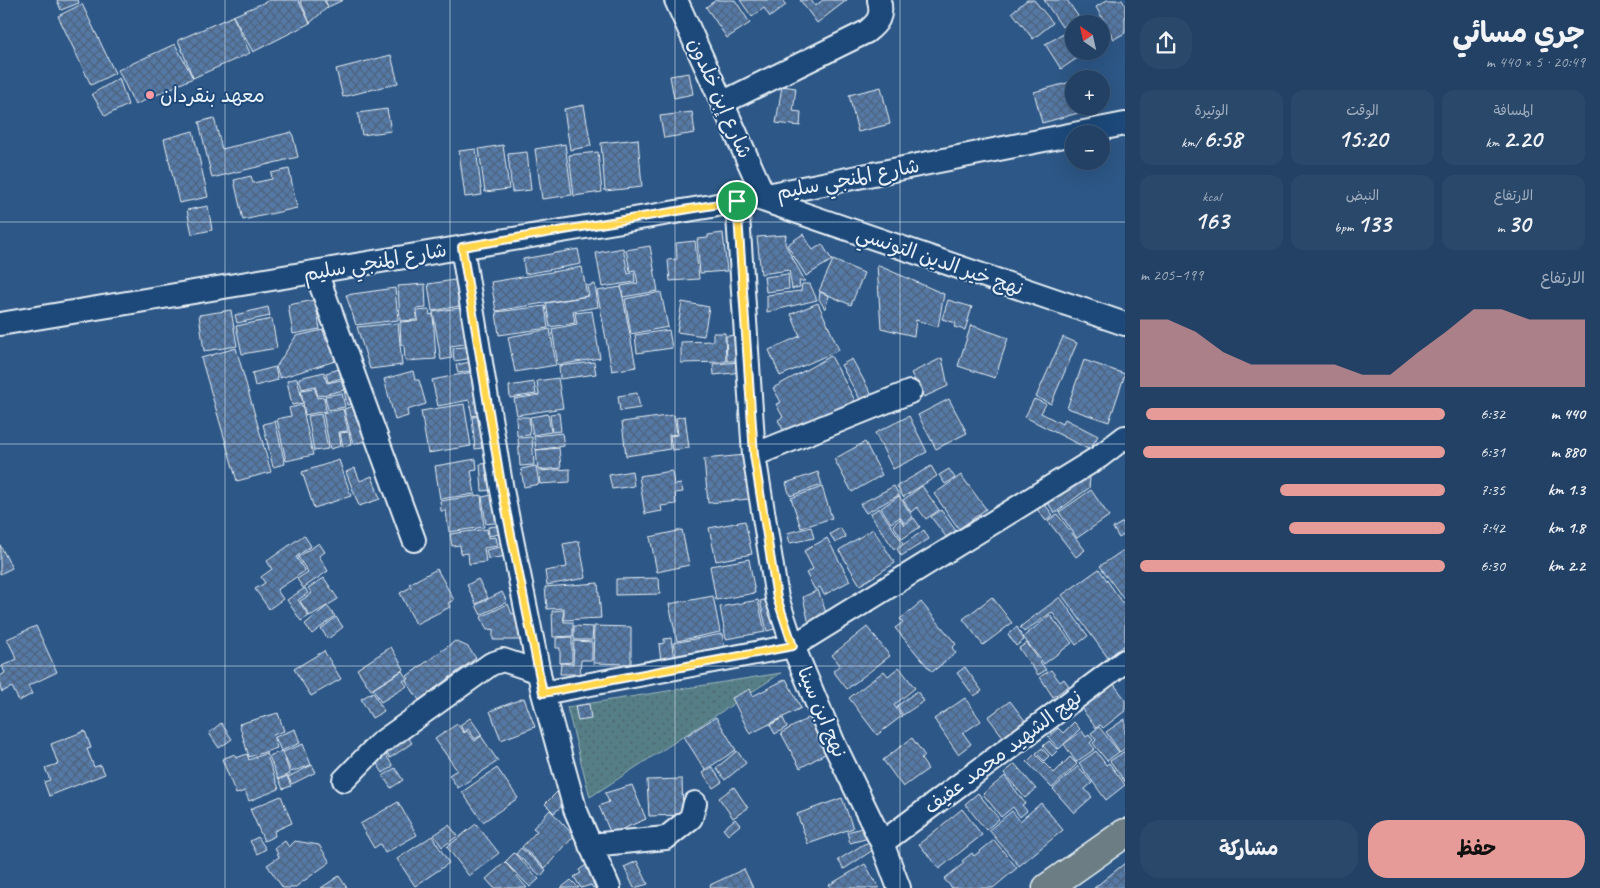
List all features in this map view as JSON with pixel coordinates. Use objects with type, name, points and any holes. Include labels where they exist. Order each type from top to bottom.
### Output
[{"type":"main road","points":[[1047,888],[1125,833]]},
{"type":"street","name":"شارع إبن خلدون","points":[[676,0],[722,103],[752,198]]},
{"type":"street","points":[[722,103],[866,32],[876,24],[882,13],[878,0]]},
{"type":"street","name":"شارع المنجي سليم","points":[[1110,127],[1125,124]]},
{"type":"street","name":"شارع المنجي سليم","points":[[0,324],[752,198],[1065,136]]},
{"type":"street","name":"نهج خير الدين التونسي","points":[[752,198],[1125,324]]},
{"type":"street","name":"نهج ابن سينا","points":[[752,198],[754,455],[777,598],[793,646],[834,744],[882,843],[899,888]]},
{"type":"street","points":[[462,247],[502,490],[541,683],[575,809],[609,888]]},
{"type":"street","points":[[316,272],[414,540]]},
{"type":"street","points":[[754,455],[910,392]]},
{"type":"street","points":[[344,780],[379,744],[491,664],[503,660],[541,683],[793,646],[1099,457],[1125,437]]},
{"type":"street","name":"نهج الشهيد محمد عفيف","points":[[882,843],[1125,661]]},
{"type":"street","points":[[590,845],[666,838],[691,818],[695,803]]},
{"type":"green space","points":[[781,673],[590,797],[567,707]]},
{"type":"building","points":[[57,0],[78,0],[79,3],[61,10]]},
{"type":"building","points":[[270,0],[298,0],[310,23],[253,52],[233,16]]},
{"type":"building","points":[[300,0],[324,0],[328,7],[310,23]]},
{"type":"building","points":[[325,0],[343,0],[328,7]]},
{"type":"building","points":[[716,0],[735,0],[750,23],[727,38],[706,7]]},
{"type":"building","points":[[740,0],[782,0],[786,5],[770,17],[764,8],[752,17]]},
{"type":"building","points":[[800,0],[811,0],[815,6],[823,0],[847,0],[817,23]]},
{"type":"building","points":[[1027,0],[1034,0],[1053,23],[1033,39],[1012,12]]},
{"type":"building","points":[[1044,0],[1067,0],[1077,15],[1065,15],[1065,25],[1062,27]]},
{"type":"building","points":[[1107,0],[1122,0],[1125,5],[1125,33],[1114,39],[1110,32],[1110,15],[1100,15],[1096,7]]},
{"type":"building","points":[[82,4],[115,73],[91,85],[58,16]]},
{"type":"building","points":[[233,16],[250,53],[193,78],[178,40]]},
{"type":"building","points":[[1065,33],[1065,60],[1074,60],[1061,69],[1045,44]]},
{"type":"building","points":[[175,44],[193,78],[135,105],[118,70]]},
{"type":"building","points":[[391,55],[398,83],[343,97],[336,69]]},
{"type":"building","points":[[689,73],[693,94],[674,98],[670,76]]},
{"type":"building","points":[[119,78],[128,105],[105,116],[92,94]]},
{"type":"building","points":[[1065,83],[1065,115],[1071,115],[1042,123],[1034,92]]},
{"type":"building","points":[[782,86],[796,88],[793,111],[801,112],[800,126],[776,123]]},
{"type":"building","points":[[881,87],[890,124],[858,132],[849,95]]},
{"type":"building","points":[[584,105],[591,146],[570,150],[564,109]]},
{"type":"building","points":[[387,109],[391,131],[362,135],[358,113]]},
{"type":"building","points":[[692,112],[695,133],[664,138],[660,116]]},
{"type":"building","points":[[214,118],[222,149],[292,132],[298,157],[212,178],[199,122]]},
{"type":"building","points":[[193,131],[208,197],[179,203],[164,139]]},
{"type":"building","points":[[638,139],[642,187],[605,191],[601,143]]},
{"type":"building","points":[[565,144],[572,195],[542,199],[535,149]]},
{"type":"building","points":[[503,145],[509,189],[485,192],[479,149]]},
{"type":"building","points":[[476,149],[482,195],[465,197],[459,151]]},
{"type":"building","points":[[527,152],[531,190],[512,192],[508,154]]},
{"type":"building","points":[[598,152],[602,192],[574,196],[569,155]]},
{"type":"building","points":[[289,169],[297,208],[243,220],[234,180],[251,176],[253,183],[272,179],[271,173]]},
{"type":"building","points":[[208,206],[212,230],[192,234],[187,210]]},
{"type":"building","points":[[723,233],[727,271],[700,273],[697,239]]},
{"type":"building","points":[[803,234],[813,250],[822,244],[832,260],[806,276],[787,245]]},
{"type":"building","points":[[786,235],[785,244],[805,281],[799,281],[800,287],[792,289],[789,270],[761,274],[757,237]]},
{"type":"building","points":[[695,241],[699,279],[670,281],[668,260],[677,259],[676,243]]},
{"type":"building","points":[[650,246],[658,291],[623,297],[621,286],[638,283],[635,270],[630,271],[626,250]]},
{"type":"building","points":[[623,248],[628,274],[634,272],[635,282],[602,287],[596,253]]},
{"type":"building","points":[[578,249],[581,264],[525,274],[523,259]]},
{"type":"building","points":[[833,260],[864,273],[851,305],[819,291]]},
{"type":"building","points":[[877,265],[944,294],[938,327],[916,320],[914,336],[881,328]]},
{"type":"building","points":[[582,267],[587,296],[496,311],[491,282]]},
{"type":"building","points":[[788,274],[789,289],[766,292],[764,277]]},
{"type":"building","points":[[461,279],[465,305],[432,311],[428,284]]},
{"type":"building","points":[[425,284],[426,308],[416,309],[417,320],[400,321],[398,286]]},
{"type":"building","points":[[595,284],[598,307],[573,311],[575,323],[550,327],[546,303],[589,296],[587,286]]},
{"type":"building","points":[[802,284],[810,284],[817,300],[767,312],[767,295],[801,291]]},
{"type":"building","points":[[621,287],[636,367],[612,371],[597,291]]},
{"type":"building","points":[[395,288],[398,320],[356,325],[346,295]]},
{"type":"building","points":[[661,292],[668,327],[631,334],[625,299]]},
{"type":"building","points":[[820,292],[829,296],[825,309],[819,299]]},
{"type":"building","points":[[315,300],[320,329],[293,334],[288,305]]},
{"type":"building","points":[[948,300],[972,307],[965,330],[954,327],[956,323],[942,319]]},
{"type":"building","points":[[682,302],[709,307],[704,336],[677,332]]},
{"type":"building","points":[[818,303],[839,350],[780,376],[769,350],[800,336],[791,314]]},
{"type":"building","points":[[545,306],[548,328],[499,335],[496,312]]},
{"type":"building","points":[[268,307],[270,316],[237,323],[235,315]]},
{"type":"building","points":[[466,307],[472,343],[450,346],[452,358],[441,360],[433,312]]},
{"type":"building","points":[[231,310],[237,346],[204,351],[199,315]]},
{"type":"building","points":[[429,310],[430,315],[433,314],[436,359],[405,361],[404,345],[401,345],[400,322],[418,321],[417,311]]},
{"type":"building","points":[[592,311],[600,358],[558,365],[552,329],[577,324],[575,313]]},
{"type":"building","points":[[272,319],[277,348],[242,354],[236,326]]},
{"type":"building","points":[[398,323],[402,365],[370,369],[357,327]]},
{"type":"building","points":[[971,325],[1008,338],[995,378],[958,366]]},
{"type":"building","points":[[550,329],[556,365],[515,372],[508,337]]},
{"type":"building","points":[[323,330],[326,340],[339,339],[345,358],[280,378],[276,367],[296,336]]},
{"type":"building","points":[[669,330],[672,348],[637,353],[635,335]]},
{"type":"building","points":[[713,333],[725,333],[726,362],[681,363],[681,342],[713,341]]},
{"type":"building","points":[[739,335],[740,361],[727,361],[726,336]]},
{"type":"building","points":[[1063,337],[1077,343],[1051,404],[1036,397]]},
{"type":"building","points":[[473,346],[474,358],[454,361],[453,348]]},
{"type":"building","points":[[236,348],[271,472],[237,481],[201,358]]},
{"type":"building","points":[[831,356],[857,404],[787,437],[778,420],[783,417],[776,404],[781,402],[773,388]]},
{"type":"building","points":[[942,358],[948,386],[924,397],[911,373]]},
{"type":"building","points":[[852,359],[873,397],[862,403],[841,365]]},
{"type":"building","points":[[1084,360],[1125,374],[1109,422],[1067,408]]},
{"type":"building","points":[[475,361],[476,370],[458,373],[456,365]]},
{"type":"building","points":[[594,362],[596,374],[560,379],[559,366]]},
{"type":"building","points":[[741,362],[742,372],[714,375],[713,364]]},
{"type":"building","points":[[275,367],[278,380],[255,386],[252,373]]},
{"type":"building","points":[[339,369],[341,378],[328,382],[326,373]]},
{"type":"building","points":[[340,370],[359,403],[347,405]]},
{"type":"building","points":[[413,371],[415,380],[419,380],[426,404],[407,410],[408,416],[395,420],[384,379]]},
{"type":"building","points":[[477,371],[486,413],[472,416],[469,400],[438,406],[432,380]]},
{"type":"building","points":[[324,372],[327,383],[341,380],[344,390],[318,396],[315,386],[302,389],[299,378]]},
{"type":"building","points":[[297,378],[303,403],[292,405],[287,381]]},
{"type":"building","points":[[558,378],[563,408],[517,415],[514,399],[539,395],[537,381]]},
{"type":"building","points":[[534,382],[536,394],[510,398],[509,386]]},
{"type":"building","points":[[315,388],[317,398],[324,397],[326,411],[305,415],[301,390]]},
{"type":"building","points":[[342,393],[345,407],[328,410],[325,396]]},
{"type":"building","points":[[637,393],[640,408],[620,411],[618,396]]},
{"type":"building","points":[[949,399],[967,433],[936,449],[918,415]]},
{"type":"building","points":[[1034,399],[1046,404],[1041,413],[1062,424],[1065,419],[1098,436],[1090,450],[1025,417]]},
{"type":"building","points":[[360,404],[369,440],[353,444],[344,409]]},
{"type":"building","points":[[464,404],[471,446],[428,453],[421,411]]},
{"type":"building","points":[[302,405],[313,455],[286,461],[277,419],[291,416],[289,408]]},
{"type":"building","points":[[343,409],[348,431],[339,432],[341,446],[330,449],[323,413]]},
{"type":"building","points":[[559,413],[561,431],[552,432],[550,414]]},
{"type":"building","points":[[321,414],[328,449],[314,451],[308,416]]},
{"type":"building","points":[[548,414],[551,432],[533,435],[530,417]]},
{"type":"building","points":[[674,415],[677,434],[669,435],[670,449],[626,456],[622,422]]},
{"type":"building","points":[[486,416],[489,441],[481,442],[482,448],[475,449],[472,417]]},
{"type":"building","points":[[685,416],[689,448],[672,450],[670,436],[678,435],[676,418]]},
{"type":"building","points":[[909,416],[927,452],[893,469],[875,433]]},
{"type":"building","points":[[516,417],[529,417],[530,435],[517,436]]},
{"type":"building","points":[[275,421],[285,464],[273,467],[263,424]]},
{"type":"building","points":[[349,432],[351,445],[343,447],[340,433]]},
{"type":"building","points":[[562,433],[564,446],[536,450],[534,436]]},
{"type":"building","points":[[532,437],[534,465],[520,466],[518,438]]},
{"type":"building","points":[[865,442],[882,475],[852,492],[834,459]]},
{"type":"building","points":[[559,448],[561,468],[538,470],[536,450]]},
{"type":"building","points":[[745,455],[749,499],[708,503],[704,459]]},
{"type":"building","points":[[476,459],[477,470],[471,471],[475,494],[440,499],[435,466]]},
{"type":"building","points":[[339,460],[351,496],[314,508],[302,472]]},
{"type":"building","points":[[493,463],[495,490],[482,491],[480,464]]},
{"type":"building","points":[[536,466],[539,484],[524,487],[521,469]]},
{"type":"building","points":[[931,466],[937,476],[903,497],[897,486]]},
{"type":"building","points":[[355,468],[360,481],[372,476],[380,499],[359,506],[346,472]]},
{"type":"building","points":[[570,469],[570,482],[540,484],[539,471]]},
{"type":"building","points":[[949,469],[955,478],[945,484],[939,475]]},
{"type":"building","points":[[632,471],[634,486],[612,489],[609,475]]},
{"type":"building","points":[[672,471],[674,485],[681,484],[683,492],[675,493],[676,504],[661,506],[662,511],[645,514],[639,476]]},
{"type":"building","points":[[818,472],[822,485],[790,496],[786,483]]},
{"type":"building","points":[[961,475],[986,509],[959,529],[934,494]]},
{"type":"building","points":[[1081,475],[1090,478],[1089,488],[1055,513],[1047,502]]},
{"type":"building","points":[[894,486],[899,495],[866,513],[860,504]]},
{"type":"building","points":[[922,486],[939,510],[926,519],[917,507],[911,512],[903,500]]},
{"type":"building","points":[[822,487],[832,518],[801,528],[791,498]]},
{"type":"building","points":[[1091,490],[1109,516],[1077,538],[1059,512]]},
{"type":"building","points":[[503,493],[502,522],[486,524],[482,497]]},
{"type":"building","points":[[481,495],[484,527],[449,532],[446,511],[441,511],[440,501]]},
{"type":"building","points":[[899,496],[913,517],[904,523],[900,517],[891,523],[881,508]]},
{"type":"building","points":[[1039,497],[1053,515],[1046,521],[1032,502]]},
{"type":"building","points":[[879,508],[903,543],[894,549],[870,514]]},
{"type":"building","points":[[941,510],[956,531],[947,538],[931,517]]},
{"type":"building","points":[[1057,514],[1085,550],[1076,557],[1048,521]]},
{"type":"building","points":[[914,518],[920,527],[902,539],[893,525],[900,519],[904,525]]},
{"type":"building","points":[[745,521],[752,554],[716,561],[709,528]]},
{"type":"building","points":[[1123,522],[1125,534],[1119,538],[1113,528]]},
{"type":"building","points":[[505,525],[508,544],[500,545],[499,534],[489,536],[488,527]]},
{"type":"building","points":[[811,527],[814,538],[790,543],[787,533]]},
{"type":"building","points":[[840,528],[846,537],[835,543],[830,534]]},
{"type":"building","points":[[487,529],[488,538],[496,537],[498,546],[484,548],[486,562],[469,564],[468,553],[461,554],[460,545],[452,546],[450,534]]},
{"type":"building","points":[[873,529],[895,563],[860,585],[839,550]]},
{"type":"building","points":[[682,530],[689,565],[657,572],[650,537]]},
{"type":"building","points":[[924,530],[929,539],[901,556],[897,549]]},
{"type":"building","points":[[304,535],[311,546],[296,557],[305,571],[277,590],[283,599],[269,609],[255,589],[265,583],[261,577],[272,569],[267,561]]},
{"type":"building","points":[[827,538],[850,581],[824,595],[820,587],[815,590],[806,573],[813,569],[804,551]]},
{"type":"building","points":[[579,541],[586,578],[547,585],[545,571],[567,567],[563,544]]},
{"type":"building","points":[[319,543],[325,552],[319,556],[328,571],[303,588],[297,579],[308,572],[298,557]]},
{"type":"building","points":[[0,545],[12,568],[0,574]]},
{"type":"building","points":[[505,546],[507,556],[488,559],[486,550]]},
{"type":"building","points":[[1125,549],[1125,601],[1100,566]]},
{"type":"building","points":[[749,559],[755,593],[716,600],[710,566]]},
{"type":"building","points":[[437,569],[454,600],[448,603],[450,607],[416,624],[400,593],[411,587],[409,584]]},
{"type":"building","points":[[1099,569],[1125,606],[1125,645],[1108,658],[1062,595]]},
{"type":"building","points":[[324,578],[338,599],[310,616],[300,601],[312,593],[308,588]]},
{"type":"building","points":[[659,578],[660,594],[616,595],[616,579]]},
{"type":"building","points":[[478,579],[488,598],[476,604],[467,585]]},
{"type":"building","points":[[598,583],[601,618],[564,620],[564,608],[547,609],[545,587]]},
{"type":"building","points":[[305,588],[308,593],[298,600],[309,616],[301,621],[287,600]]},
{"type":"building","points":[[818,590],[827,615],[815,624],[808,620],[803,597]]},
{"type":"building","points":[[502,592],[507,602],[481,615],[476,605]]},
{"type":"building","points":[[713,596],[720,632],[677,641],[669,604]]},
{"type":"building","points":[[992,597],[1012,623],[983,645],[963,619]]},
{"type":"building","points":[[1060,597],[1088,636],[1076,645],[1052,612],[1024,632],[1020,627]]},
{"type":"building","points":[[772,598],[778,628],[767,631],[760,601]]},
{"type":"building","points":[[758,600],[765,632],[726,639],[720,607]]},
{"type":"building","points":[[921,602],[956,644],[952,648],[956,653],[932,672],[895,628],[903,622],[900,619]]},
{"type":"building","points":[[508,604],[512,614],[517,612],[525,640],[493,640],[493,629],[487,630],[481,617]]},
{"type":"building","points":[[327,606],[335,616],[312,634],[305,624]]},
{"type":"building","points":[[563,610],[564,622],[573,622],[573,636],[553,637],[552,611]]},
{"type":"building","points":[[1050,615],[1072,643],[1044,664],[1023,637]]},
{"type":"building","points":[[336,617],[343,627],[328,639],[321,629]]},
{"type":"building","points":[[36,626],[57,672],[28,686],[32,694],[19,701],[12,687],[2,692],[0,687],[0,676],[5,673],[2,666],[17,659],[7,639]]},
{"type":"building","points":[[574,626],[593,627],[592,640],[574,640]]},
{"type":"building","points":[[594,626],[631,627],[631,664],[593,663]]},
{"type":"building","points":[[867,627],[890,656],[847,689],[833,671],[840,665],[832,655]]},
{"type":"building","points":[[1017,627],[1024,640],[1016,646],[1008,634]]},
{"type":"building","points":[[722,634],[726,654],[677,663],[673,643]]},
{"type":"building","points":[[572,637],[572,662],[560,663],[560,648],[556,648],[556,638]]},
{"type":"building","points":[[671,638],[674,660],[661,662],[659,644],[664,643],[664,639]]},
{"type":"building","points":[[455,641],[468,647],[476,658],[419,700],[406,681],[409,679],[407,676]]},
{"type":"building","points":[[574,641],[592,642],[592,660],[581,660],[580,674],[560,674],[561,663],[573,664]]},
{"type":"building","points":[[1027,643],[1046,670],[1038,675],[1019,648]]},
{"type":"building","points":[[391,647],[404,669],[371,690],[357,669]]},
{"type":"building","points":[[324,651],[341,679],[311,696],[294,669]]},
{"type":"building","points":[[899,667],[915,688],[894,705],[902,716],[877,735],[849,698],[884,671],[888,676]]},
{"type":"building","points":[[965,667],[982,691],[974,696],[957,673]]},
{"type":"building","points":[[1051,670],[1060,682],[1064,679],[1069,686],[1053,697],[1040,677]]},
{"type":"building","points":[[402,671],[407,679],[403,681],[407,686],[381,702],[373,689]]},
{"type":"building","points":[[786,679],[801,708],[750,734],[732,698],[750,689],[753,696]]},
{"type":"building","points":[[1113,683],[1125,699],[1125,711],[1103,728],[1100,725],[1096,728],[1081,708]]},
{"type":"building","points":[[917,691],[924,701],[903,715],[897,706]]},
{"type":"building","points":[[373,692],[384,711],[372,718],[361,699]]},
{"type":"building","points":[[524,698],[535,727],[501,740],[490,711]]},
{"type":"building","points":[[965,698],[981,721],[963,733],[971,744],[958,754],[934,719]]},
{"type":"building","points":[[1010,701],[1026,722],[1004,738],[988,717]]},
{"type":"building","points":[[589,704],[591,719],[578,721],[575,706]]},
{"type":"building","points":[[278,713],[284,731],[273,735],[277,748],[249,757],[239,724]]},
{"type":"building","points":[[812,716],[832,750],[800,768],[781,733]]},
{"type":"building","points":[[716,717],[736,750],[705,770],[684,737]]},
{"type":"building","points":[[470,718],[482,735],[475,739],[468,729],[464,732],[460,725]]},
{"type":"building","points":[[783,718],[787,727],[775,734],[770,725]]},
{"type":"building","points":[[1125,719],[1125,748],[1120,752],[1106,732]]},
{"type":"building","points":[[1074,722],[1080,729],[1059,749],[1048,737],[1058,728],[1063,733]]},
{"type":"building","points":[[221,723],[232,739],[219,748],[209,733]]},
{"type":"building","points":[[457,724],[464,733],[467,731],[475,741],[481,736],[498,761],[458,788],[449,775],[457,770],[435,739]]},
{"type":"building","points":[[1099,727],[1119,752],[1107,761],[1093,743],[1096,740],[1091,733]]},
{"type":"building","points":[[295,729],[300,743],[281,751],[275,737]]},
{"type":"building","points":[[85,731],[91,748],[87,749],[94,767],[101,765],[105,774],[49,796],[44,782],[50,780],[45,768],[58,764],[51,744]]},
{"type":"building","points":[[1082,731],[1086,737],[1089,735],[1093,740],[1090,743],[1095,749],[1076,762],[1064,744]]},
{"type":"building","points":[[405,733],[412,743],[390,758],[383,748]]},
{"type":"building","points":[[912,738],[925,756],[921,759],[928,769],[903,787],[883,760]]},
{"type":"building","points":[[1049,741],[1058,750],[1052,756],[1043,746]]},
{"type":"building","points":[[303,744],[311,765],[291,772],[283,752]]},
{"type":"building","points":[[1042,748],[1049,756],[1044,761],[1036,753]]},
{"type":"building","points":[[282,751],[290,774],[278,779],[269,756]]},
{"type":"building","points":[[737,751],[746,763],[725,780],[716,768]]},
{"type":"building","points":[[1096,751],[1106,765],[1109,763],[1125,785],[1106,800],[1079,763]]},
{"type":"building","points":[[1125,751],[1125,782],[1110,761]]},
{"type":"building","points":[[384,752],[393,766],[383,773],[374,759]]},
{"type":"building","points":[[266,753],[279,789],[249,801],[245,791],[236,794],[222,759],[235,754],[236,758],[247,754],[249,760]]},
{"type":"building","points":[[1035,754],[1054,773],[1070,757],[1077,764],[1052,788],[1027,762]]},
{"type":"building","points":[[1015,764],[1036,789],[1025,798],[1004,773]]},
{"type":"building","points":[[312,765],[316,772],[292,784],[288,777]]},
{"type":"building","points":[[1078,766],[1092,783],[1085,789],[1092,797],[1074,813],[1053,789]]},
{"type":"building","points":[[712,767],[722,782],[713,788],[703,773]]},
{"type":"building","points":[[395,768],[403,780],[391,788],[383,776]]},
{"type":"building","points":[[497,768],[518,798],[483,822],[462,792]]},
{"type":"building","points":[[287,776],[291,786],[283,789],[279,780]]},
{"type":"building","points":[[1005,776],[1025,803],[1022,805],[1027,811],[1020,817],[1013,807],[1001,817],[983,794]]},
{"type":"building","points":[[682,779],[683,815],[649,816],[647,780]]},
{"type":"building","points":[[632,785],[646,819],[611,834],[599,806],[609,802],[605,793]]},
{"type":"building","points":[[734,787],[748,808],[733,818],[719,798]]},
{"type":"building","points":[[557,792],[566,802],[554,813],[545,804]]},
{"type":"building","points":[[978,793],[999,819],[986,830],[965,804]]},
{"type":"building","points":[[281,796],[292,823],[274,831],[275,836],[264,841],[250,809]]},
{"type":"building","points":[[842,798],[853,828],[808,844],[797,814]]},
{"type":"building","points":[[398,802],[417,835],[385,853],[380,844],[374,848],[360,824]]},
{"type":"building","points":[[1041,803],[1063,830],[1019,866],[989,830],[1012,811],[1020,821]]},
{"type":"building","points":[[962,809],[982,835],[939,869],[919,844]]},
{"type":"building","points":[[550,810],[574,836],[545,868],[522,847],[537,831],[533,828]]},
{"type":"building","points":[[735,819],[740,825],[728,835],[723,829]]},
{"type":"building","points":[[476,824],[499,853],[469,876],[447,847]]},
{"type":"building","points":[[449,825],[458,836],[442,847],[434,835]]},
{"type":"building","points":[[866,827],[869,838],[850,843],[847,832]]},
{"type":"building","points":[[432,836],[449,863],[415,886],[397,859]]},
{"type":"building","points":[[258,837],[266,849],[257,854],[250,841]]},
{"type":"building","points":[[994,840],[1017,868],[993,888],[952,888],[944,879],[964,863],[962,861],[972,853],[974,856]]},
{"type":"building","points":[[285,841],[289,847],[295,841],[319,845],[330,862],[294,888],[283,888],[267,865],[279,857],[275,848]]},
{"type":"building","points":[[869,843],[873,850],[844,869],[838,860],[864,844]]},
{"type":"building","points":[[521,848],[546,870],[541,876],[516,854]]},
{"type":"building","points":[[514,853],[539,879],[530,887],[505,862]]},
{"type":"building","points":[[637,861],[648,884],[634,888],[624,867]]},
{"type":"building","points":[[505,862],[527,888],[494,888],[486,879]]},
{"type":"building","points":[[590,862],[607,888],[593,888],[591,885],[581,888],[574,877],[581,873],[579,870]]},
{"type":"building","points":[[1125,863],[1125,888],[1094,888]]},
{"type":"building","points":[[865,864],[879,888],[831,888],[829,885]]},
{"type":"building","points":[[744,869],[753,888],[711,888],[710,885]]},
{"type":"building","points":[[339,876],[347,888],[321,888]]},
{"type":"building","points":[[571,880],[579,888],[561,888]]},
{"type":"place","name":"معهد بنقردان","points":[[150,95]]},
{"type":"route","points":[[737,201],[754,455],[777,598],[793,646],[543,693],[502,490],[462,247],[737,201]]}]
